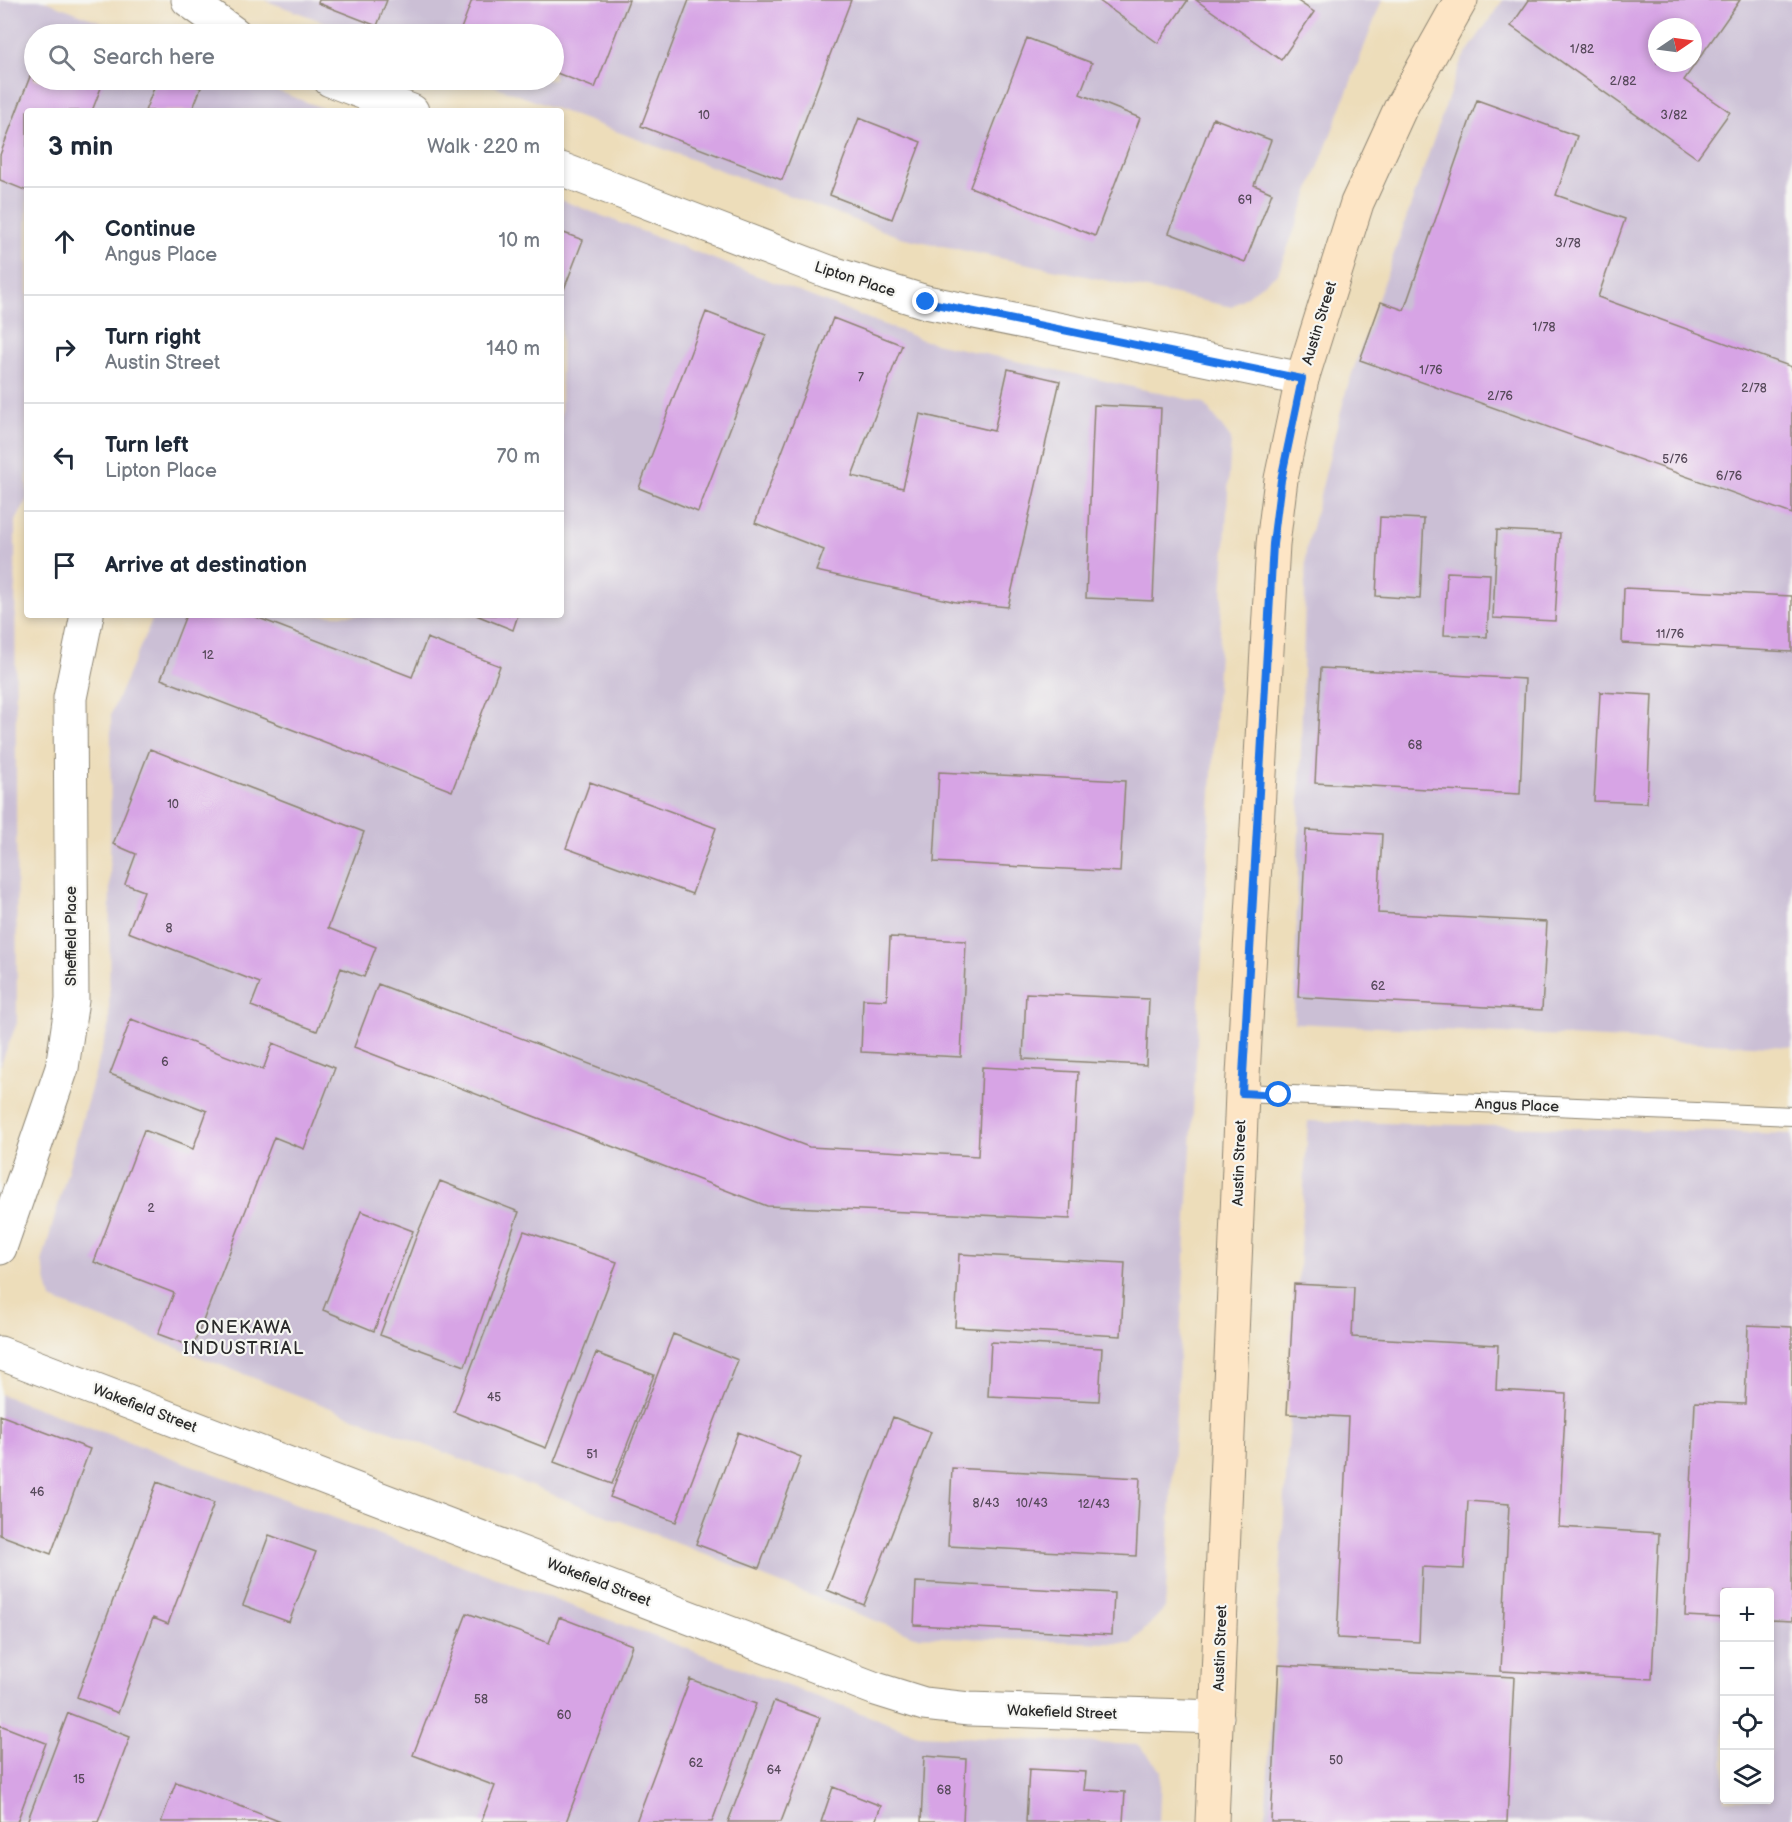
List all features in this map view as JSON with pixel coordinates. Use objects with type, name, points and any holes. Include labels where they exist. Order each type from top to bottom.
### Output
[{"type":"main road","name":"Austin Street","points":[[1212,1822],[1242,1093],[1273,544],[1281,480],[1302,379],[1357,203],[1400,109],[1461,0]]},
{"type":"street","points":[[188,0],[221,24]]},
{"type":"street","points":[[356,90],[404,108]]},
{"type":"street","name":"Lipton Place","points":[[564,170],[829,272],[926,302],[1302,379]]},
{"type":"street","name":"Sheffield Place","points":[[0,1248],[62,1068],[69,1023],[72,1000],[70,698],[86,618]]},
{"type":"street","name":"Wakefield Street","points":[[0,1353],[876,1689],[924,1704],[969,1709],[1217,1717]]},
{"type":"lane","name":"Angus Place","points":[[1242,1093],[1792,1116]]},
{"type":"shaded area","points":[[0,0],[43,0],[106,24],[24,24],[24,90],[275,90],[322,108],[24,108],[24,505],[15,523],[17,1023],[0,1066]]},
{"type":"shaded area","points":[[264,0],[1382,0],[1278,273],[1232,307],[900,237],[564,112],[564,108],[553,108],[505,90],[564,90],[564,24],[330,24]]},
{"type":"shaded area","points":[[1503,0],[1792,0],[1792,1047],[1294,1023],[1306,551],[1346,391],[1461,61]]},
{"type":"shaded area","points":[[564,201],[926,341],[1204,403],[1231,439],[1165,1608],[1131,1644],[915,1636],[51,1299],[42,1262],[109,1024],[111,714],[153,618],[564,618]]},
{"type":"shaded area","points":[[1308,1121],[1792,1134],[1792,1822],[1265,1822]]},
{"type":"shaded area","points":[[0,1394],[920,1735],[1138,1745],[1161,1770],[1159,1822],[0,1822]]},
{"type":"building","points":[[319,0],[387,0],[378,24],[372,24],[318,3]]},
{"type":"building","points":[[472,0],[629,0],[595,88],[564,76],[564,24],[463,24]]},
{"type":"building","points":[[689,0],[851,0],[782,180],[641,126]]},
{"type":"building","points":[[1098,0],[1188,0],[1158,43]]},
{"type":"building","points":[[1196,0],[1296,0],[1314,12],[1281,60]]},
{"type":"building","points":[[1529,0],[1740,0],[1702,54],[1702,18],[1648,18],[1648,72],[1690,72],[1684,80],[1730,112],[1697,158],[1511,26]]},
{"type":"building","points":[[1027,38],[1092,63],[1080,94],[1140,118],[1095,236],[970,187]]},
{"type":"building","points":[[25,90],[100,90],[93,108],[24,108],[24,190],[0,180],[0,155]]},
{"type":"building","points":[[153,90],[200,90],[193,108],[146,108]]},
{"type":"building","points":[[1477,100],[1577,136],[1556,195],[1625,219],[1598,297],[1792,367],[1792,514],[1360,360],[1381,302],[1404,310]]},
{"type":"building","points":[[859,118],[921,142],[892,219],[830,195]]},
{"type":"building","points":[[1213,118],[1271,140],[1254,185],[1272,193],[1245,262],[1169,233]]},
{"type":"building","points":[[564,233],[583,240],[564,289]]},
{"type":"building","points":[[706,312],[766,335],[698,512],[639,488]]},
{"type":"building","points":[[833,318],[902,345],[852,476],[903,488],[920,414],[994,431],[1008,369],[1060,381],[1008,607],[956,602],[816,571],[824,550],[755,523]]},
{"type":"building","points":[[1094,405],[1161,408],[1153,601],[1086,598]]},
{"type":"building","points":[[1380,517],[1424,519],[1420,599],[1376,596]]},
{"type":"building","points":[[1497,530],[1560,533],[1555,621],[1493,618]]},
{"type":"building","points":[[1447,572],[1490,574],[1487,637],[1444,635]]},
{"type":"building","points":[[1624,588],[1792,596],[1792,652],[1622,643]]},
{"type":"building","points":[[185,618],[259,618],[412,677],[427,638],[500,666],[452,791],[161,679]]},
{"type":"building","points":[[483,618],[517,618],[513,630]]},
{"type":"building","points":[[1321,668],[1525,679],[1520,794],[1315,783]]},
{"type":"building","points":[[1600,692],[1652,695],[1647,803],[1594,801]]},
{"type":"building","points":[[150,749],[364,832],[328,928],[376,947],[364,977],[341,968],[317,1031],[251,1006],[260,983],[128,932],[144,891],[125,884],[136,854],[113,844]]},
{"type":"building","points":[[939,772],[1125,781],[1120,872],[934,862]]},
{"type":"building","points":[[590,782],[716,828],[692,894],[566,848]]},
{"type":"building","points":[[1306,830],[1382,834],[1378,913],[1547,922],[1542,1010],[1298,997]]},
{"type":"building","points":[[890,937],[966,941],[961,1057],[861,1052],[863,999],[887,1000]]},
{"type":"building","points":[[378,984],[809,1147],[978,1156],[982,1067],[1078,1072],[1070,1219],[767,1206],[354,1047]]},
{"type":"building","points":[[1026,993],[1149,999],[1146,1065],[1023,1059]]},
{"type":"building","points":[[131,1019],[263,1070],[273,1043],[335,1068],[304,1149],[274,1137],[193,1347],[158,1334],[174,1293],[94,1262],[144,1130],[193,1149],[207,1111],[110,1074]]},
{"type":"building","points":[[440,1181],[519,1212],[465,1366],[380,1335],[416,1237]]},
{"type":"building","points":[[361,1211],[413,1231],[374,1331],[323,1310]]},
{"type":"building","points":[[524,1231],[617,1262],[546,1448],[454,1412]]},
{"type":"building","points":[[959,1254],[1125,1263],[1121,1336],[955,1327]]},
{"type":"building","points":[[1294,1284],[1354,1287],[1352,1337],[1498,1345],[1496,1390],[1566,1394],[1559,1527],[1659,1533],[1652,1679],[1501,1671],[1509,1504],[1468,1501],[1464,1569],[1422,1567],[1419,1642],[1337,1638],[1348,1417],[1287,1414]]},
{"type":"building","points":[[1748,1325],[1792,1327],[1792,1621],[1774,1620],[1774,1588],[1720,1588],[1720,1618],[1685,1616],[1695,1402],[1745,1404]]},
{"type":"building","points":[[673,1334],[738,1360],[676,1522],[610,1497]]},
{"type":"building","points":[[991,1342],[1102,1348],[1099,1401],[988,1396]]},
{"type":"building","points":[[596,1353],[654,1375],[612,1484],[554,1462]]},
{"type":"building","points":[[0,1415],[90,1449],[51,1554],[0,1535]]},
{"type":"building","points":[[893,1417],[931,1432],[864,1605],[827,1590]]},
{"type":"building","points":[[738,1432],[801,1457],[759,1568],[696,1544]]},
{"type":"building","points":[[952,1468],[1140,1478],[1136,1556],[948,1546]]},
{"type":"building","points":[[157,1482],[214,1503],[168,1624],[153,1618],[118,1713],[77,1697]]},
{"type":"building","points":[[269,1535],[316,1552],[289,1622],[243,1605]]},
{"type":"building","points":[[916,1582],[1114,1593],[1112,1635],[914,1625]]},
{"type":"building","points":[[467,1613],[549,1643],[559,1617],[632,1645],[566,1822],[481,1822],[495,1786],[413,1755]]},
{"type":"building","points":[[1279,1665],[1514,1677],[1507,1822],[1271,1822]]},
{"type":"building","points":[[690,1679],[756,1704],[712,1822],[636,1822]]},
{"type":"building","points":[[774,1701],[820,1718],[781,1822],[728,1822]]},
{"type":"building","points":[[68,1713],[130,1737],[98,1822],[27,1822]]},
{"type":"building","points":[[0,1725],[46,1743],[17,1822],[0,1822]]},
{"type":"building","points":[[924,1756],[966,1759],[963,1822],[921,1822]]},
{"type":"building","points":[[1029,1769],[1086,1772],[1084,1790],[1125,1792],[1123,1822],[1026,1822]]},
{"type":"building","points":[[176,1782],[240,1806],[281,1822],[161,1822]]},
{"type":"building","points":[[833,1787],[881,1806],[875,1822],[821,1822]]},
{"type":"district","name":"ONEKAWA INDUSTRIAL","points":[[244,1337]]},
{"type":"route","points":[[926,302],[1302,379],[1281,480],[1273,544],[1242,1093],[1279,1095]]}]
